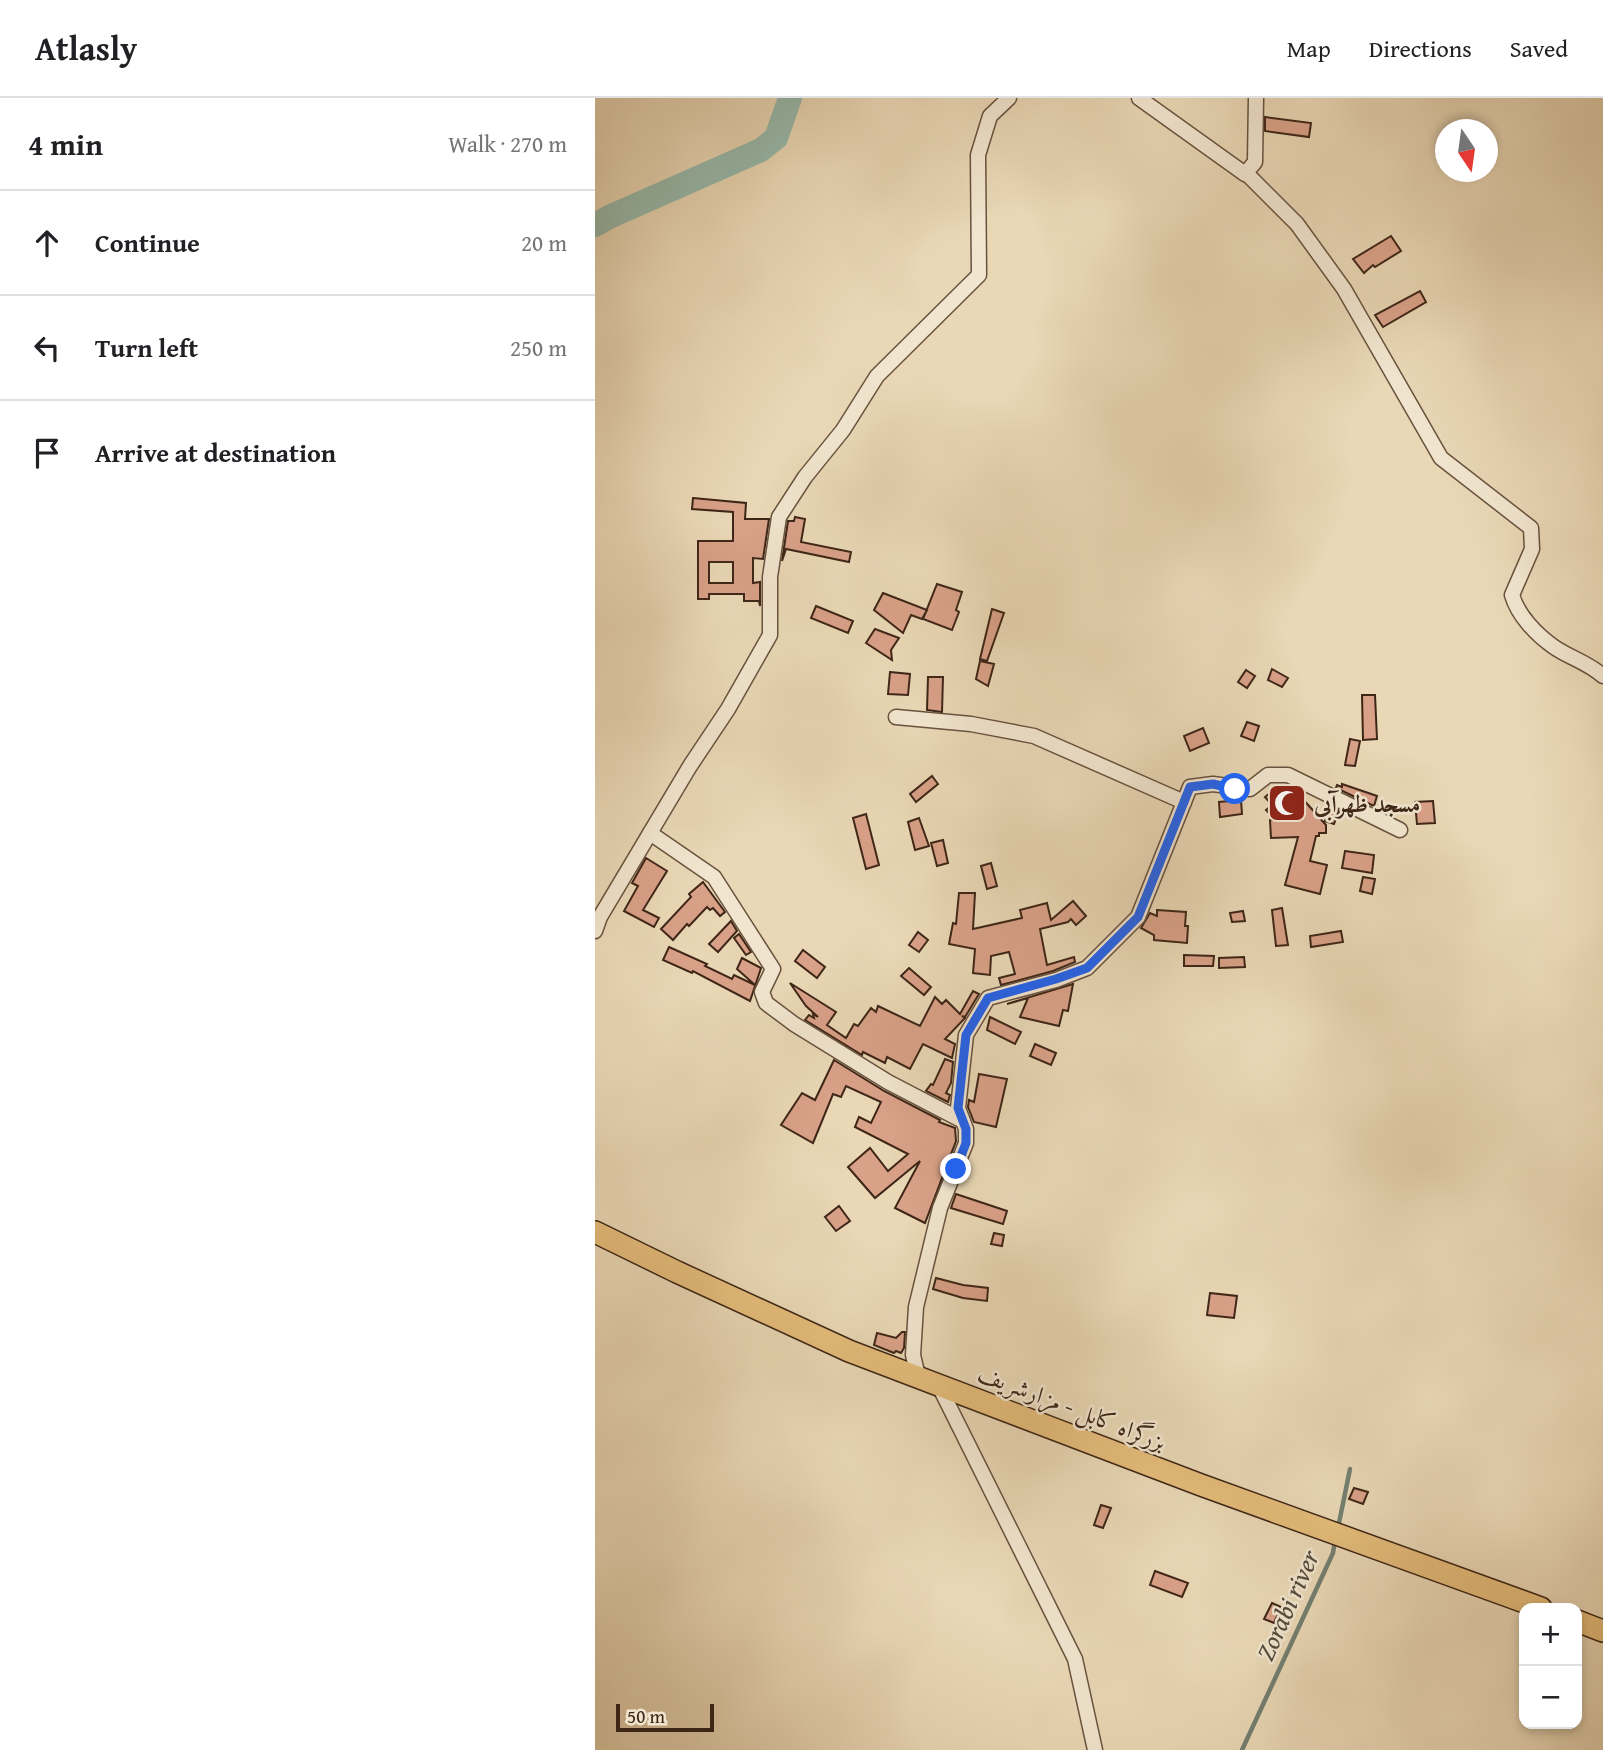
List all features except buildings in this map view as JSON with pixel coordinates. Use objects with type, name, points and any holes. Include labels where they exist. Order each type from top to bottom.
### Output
[{"type":"highway","name":"بزرگراه کابل - مزارشریف","points":[[595,1231],[849,1351],[1527,1603]]},
{"type":"highway","points":[[1582,1623],[1603,1631]]},
{"type":"street","points":[[595,931],[600,917],[728,709],[770,635],[770,577],[779,517],[805,477],[843,430],[877,376],[979,275],[978,155],[991,116],[1009,98]]},
{"type":"street","points":[[1139,98],[1246,173],[1297,224],[1344,289],[1441,458],[1531,528],[1532,549],[1512,595],[1520,612],[1555,648],[1588,664],[1603,676]]},
{"type":"street","points":[[1246,173],[1255,162],[1256,98]]},
{"type":"street","points":[[896,717],[971,724],[1034,736],[1184,802]]},
{"type":"street","points":[[1095,1750],[1075,1659],[913,1355],[916,1307],[940,1208],[966,1143],[966,1129],[958,1108],[966,1035],[988,998],[1087,968],[1138,917],[1190,787],[1213,784],[1250,789],[1268,775],[1288,775],[1400,830]]},
{"type":"street","points":[[650,833],[714,877],[773,969],[762,992],[766,1003],[794,1024],[877,1074],[963,1121]]},
{"type":"waterway","points":[[595,225],[761,150],[776,138],[790,98]]},
{"type":"waterway","name":"Zorabi river","points":[[1338,1528],[1350,1469]]},
{"type":"waterway","name":"Zorabi river","points":[[1242,1750],[1333,1553],[1335,1540]]},
{"type":"place","name":"مسجد ظهرآبی","points":[[1287,803]]},
{"type":"route","points":[[956,1169],[966,1143],[966,1129],[958,1108],[966,1035],[988,998],[1087,968],[1138,917],[1190,787],[1213,784],[1235,789]]}]
